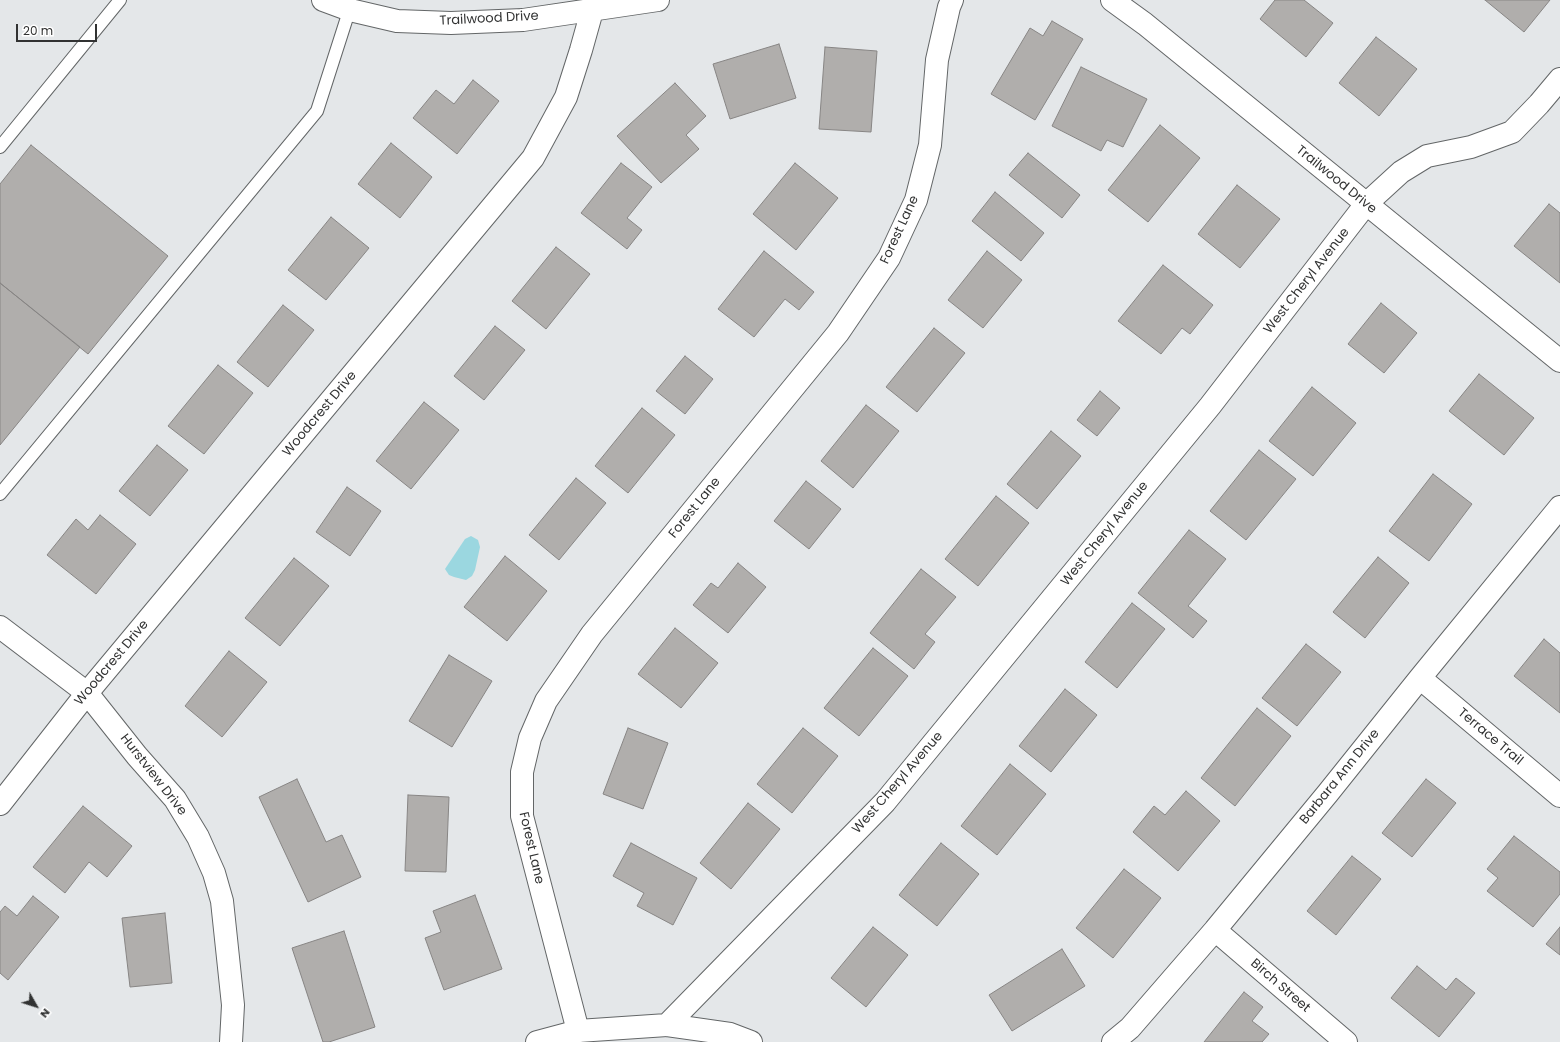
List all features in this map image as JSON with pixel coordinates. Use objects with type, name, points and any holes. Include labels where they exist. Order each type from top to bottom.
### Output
[{"type":"street","name":"Trailwood Drive","points":[[323,0],[351,5],[397,21],[452,23],[523,20],[594,4],[658,0]]},
{"type":"street","name":"Forest Lane","points":[[578,1031],[522,816],[522,772],[530,738],[546,701],[592,634],[838,333],[889,258],[916,200],[930,145],[936,60],[948,7],[952,0]]},
{"type":"street","name":"Trailwood Drive","points":[[1112,0],[1145,24],[1560,361]]},
{"type":"street","name":"Woodcrest Drive","points":[[0,804],[87,692],[533,158],[566,97],[594,4]]},
{"type":"street","name":"West Cheryl Avenue","points":[[667,1025],[885,802],[1210,406],[1366,204],[1401,172],[1427,156],[1472,147],[1512,132],[1539,104],[1560,79]]},
{"type":"street","name":"Barbara Ann Drive","points":[[1113,1042],[1130,1028],[1215,930],[1560,506]]},
{"type":"street","name":"Hurstview Drive","points":[[0,627],[87,692],[137,756],[175,799],[198,837],[214,873],[222,901],[233,1005],[231,1042]]},
{"type":"street","name":"Terrace Trail","points":[[1420,678],[1560,796]]},
{"type":"street","name":"Birch Street","points":[[1215,930],[1346,1042]]},
{"type":"street","points":[[537,1042],[578,1031],[667,1025],[730,1034],[751,1042]]},
{"type":"lane","points":[[0,147],[120,0]]},
{"type":"lane","points":[[0,494],[317,111],[351,5]]},
{"type":"water","points":[[471,536],[478,540],[480,547],[475,570],[472,576],[466,580],[449,575],[445,569],[465,539]]},
{"type":"building","points":[[1275,0],[1304,0],[1333,23],[1306,57],[1260,19]]},
{"type":"building","points":[[1485,0],[1550,0],[1524,32]]},
{"type":"building","points":[[1052,21],[1083,39],[1035,120],[991,94],[1030,28],[1043,36]]},
{"type":"building","points":[[1376,37],[1417,69],[1379,116],[1339,83]]},
{"type":"building","points":[[779,44],[796,98],[730,119],[713,64]]},
{"type":"building","points":[[825,47],[877,51],[871,132],[819,129]]},
{"type":"building","points":[[1081,67],[1147,99],[1123,147],[1107,140],[1101,151],[1052,126]]},
{"type":"building","points":[[473,80],[499,101],[457,154],[413,118],[436,90],[454,104]]},
{"type":"building","points":[[675,83],[706,116],[686,135],[699,149],[661,183],[617,136]]},
{"type":"building","points":[[1160,125],[1200,158],[1148,222],[1108,190]]},
{"type":"building","points":[[391,143],[432,177],[400,218],[358,184]]},
{"type":"building","points":[[31,145],[168,256],[88,354],[0,283],[0,184]]},
{"type":"building","points":[[1028,153],[1080,195],[1062,218],[1009,175]]},
{"type":"building","points":[[621,163],[652,187],[627,218],[642,230],[627,249],[581,213]]},
{"type":"building","points":[[795,163],[838,198],[796,250],[753,214]]},
{"type":"building","points":[[1237,185],[1280,219],[1240,268],[1198,234]]},
{"type":"building","points":[[995,192],[1044,233],[1021,261],[972,221]]},
{"type":"building","points":[[1549,204],[1560,213],[1560,283],[1514,246]]},
{"type":"building","points":[[331,217],[369,248],[326,300],[288,270]]},
{"type":"building","points":[[556,247],[590,274],[546,329],[512,301]]},
{"type":"building","points":[[764,251],[814,292],[799,310],[785,299],[754,337],[718,309]]},
{"type":"building","points":[[987,251],[1022,280],[983,328],[948,300]]},
{"type":"building","points":[[1163,265],[1213,305],[1190,334],[1182,328],[1161,354],[1118,321]]},
{"type":"building","points":[[0,283],[80,347],[0,445]]},
{"type":"building","points":[[1381,303],[1417,333],[1384,373],[1348,344]]},
{"type":"building","points":[[283,305],[314,330],[268,387],[237,362]]},
{"type":"building","points":[[495,326],[525,350],[484,400],[454,376]]},
{"type":"building","points":[[934,328],[965,353],[917,412],[886,387]]},
{"type":"building","points":[[685,356],[713,379],[685,414],[656,391]]},
{"type":"building","points":[[218,365],[253,393],[204,454],[168,426]]},
{"type":"building","points":[[1479,374],[1534,418],[1504,455],[1449,411]]},
{"type":"building","points":[[1312,387],[1356,423],[1313,476],[1269,441]]},
{"type":"building","points":[[1100,391],[1120,408],[1097,436],[1077,420]]},
{"type":"building","points":[[424,402],[459,430],[411,489],[376,461]]},
{"type":"building","points":[[866,405],[899,431],[853,488],[821,461]]},
{"type":"building","points":[[642,408],[675,435],[628,493],[595,466]]},
{"type":"building","points":[[1051,431],[1081,456],[1037,509],[1007,484]]},
{"type":"building","points":[[157,445],[188,470],[150,516],[119,491]]},
{"type":"building","points":[[1259,450],[1296,479],[1246,540],[1210,511]]},
{"type":"building","points":[[1433,474],[1472,504],[1429,561],[1389,531]]},
{"type":"building","points":[[576,478],[606,503],[559,560],[529,535]]},
{"type":"building","points":[[806,481],[841,509],[809,549],[774,521]]},
{"type":"building","points":[[347,487],[381,511],[350,556],[316,532]]},
{"type":"building","points":[[996,496],[1029,523],[978,586],[945,559]]},
{"type":"building","points":[[100,515],[136,544],[96,594],[47,555],[76,519],[88,530]]},
{"type":"building","points":[[1189,530],[1226,559],[1188,606],[1207,621],[1193,638],[1138,593]]},
{"type":"building","points":[[505,556],[547,591],[507,641],[464,607]]},
{"type":"building","points":[[1378,557],[1409,583],[1365,638],[1333,612]]},
{"type":"building","points":[[294,558],[329,586],[280,646],[245,618]]},
{"type":"building","points":[[738,563],[766,587],[728,633],[693,605],[711,583],[718,588]]},
{"type":"building","points":[[921,569],[956,597],[925,634],[935,642],[914,669],[870,633]]},
{"type":"building","points":[[1132,603],[1165,629],[1117,688],[1085,662]]},
{"type":"building","points":[[675,628],[718,663],[681,708],[638,674]]},
{"type":"building","points":[[1544,639],[1560,653],[1560,713],[1514,676]]},
{"type":"building","points":[[1306,644],[1341,672],[1297,726],[1262,698]]},
{"type":"building","points":[[873,648],[908,676],[859,736],[824,708]]},
{"type":"building","points":[[229,651],[267,682],[222,737],[185,706]]},
{"type":"building","points":[[449,655],[492,681],[452,747],[409,721]]},
{"type":"building","points":[[1065,689],[1097,715],[1051,772],[1019,746]]},
{"type":"building","points":[[1257,708],[1291,736],[1235,806],[1201,778]]},
{"type":"building","points":[[628,728],[668,743],[643,809],[603,794]]},
{"type":"building","points":[[803,728],[838,756],[792,813],[757,784]]},
{"type":"building","points":[[1010,764],[1046,794],[997,855],[961,826]]},
{"type":"building","points":[[297,779],[326,842],[342,835],[361,877],[308,902],[259,797]]},
{"type":"building","points":[[1426,779],[1456,803],[1412,857],[1382,833]]},
{"type":"building","points":[[1186,791],[1220,821],[1178,871],[1133,832],[1154,806],[1165,815]]},
{"type":"building","points":[[408,795],[449,797],[446,872],[405,871]]},
{"type":"building","points":[[748,803],[780,829],[731,889],[700,863]]},
{"type":"building","points":[[83,806],[132,846],[107,877],[89,862],[65,893],[33,867]]},
{"type":"building","points":[[1514,836],[1560,872],[1560,894],[1533,927],[1487,891],[1498,878],[1487,869]]},
{"type":"building","points":[[631,843],[697,878],[673,925],[637,906],[644,893],[613,876]]},
{"type":"building","points":[[941,843],[979,874],[937,926],[899,895]]},
{"type":"building","points":[[1352,856],[1381,879],[1336,935],[1307,911]]},
{"type":"building","points":[[1124,869],[1161,898],[1113,958],[1076,928]]},
{"type":"building","points":[[475,895],[502,969],[444,990],[425,938],[441,932],[433,911]]},
{"type":"building","points":[[33,896],[59,917],[8,980],[0,973],[0,912],[5,906],[17,916]]},
{"type":"building","points":[[165,913],[172,983],[130,987],[122,918]]},
{"type":"building","points":[[873,927],[908,955],[866,1007],[831,978]]},
{"type":"building","points":[[1560,927],[1560,955],[1546,944]]},
{"type":"building","points":[[344,931],[375,1027],[329,1042],[323,1042],[292,948]]},
{"type":"building","points":[[1062,949],[1085,986],[1012,1031],[989,995]]},
{"type":"building","points":[[1417,966],[1446,990],[1456,978],[1475,993],[1439,1037],[1391,998]]},
{"type":"building","points":[[1244,992],[1263,1007],[1252,1021],[1269,1034],[1262,1042],[1204,1042]]}]
